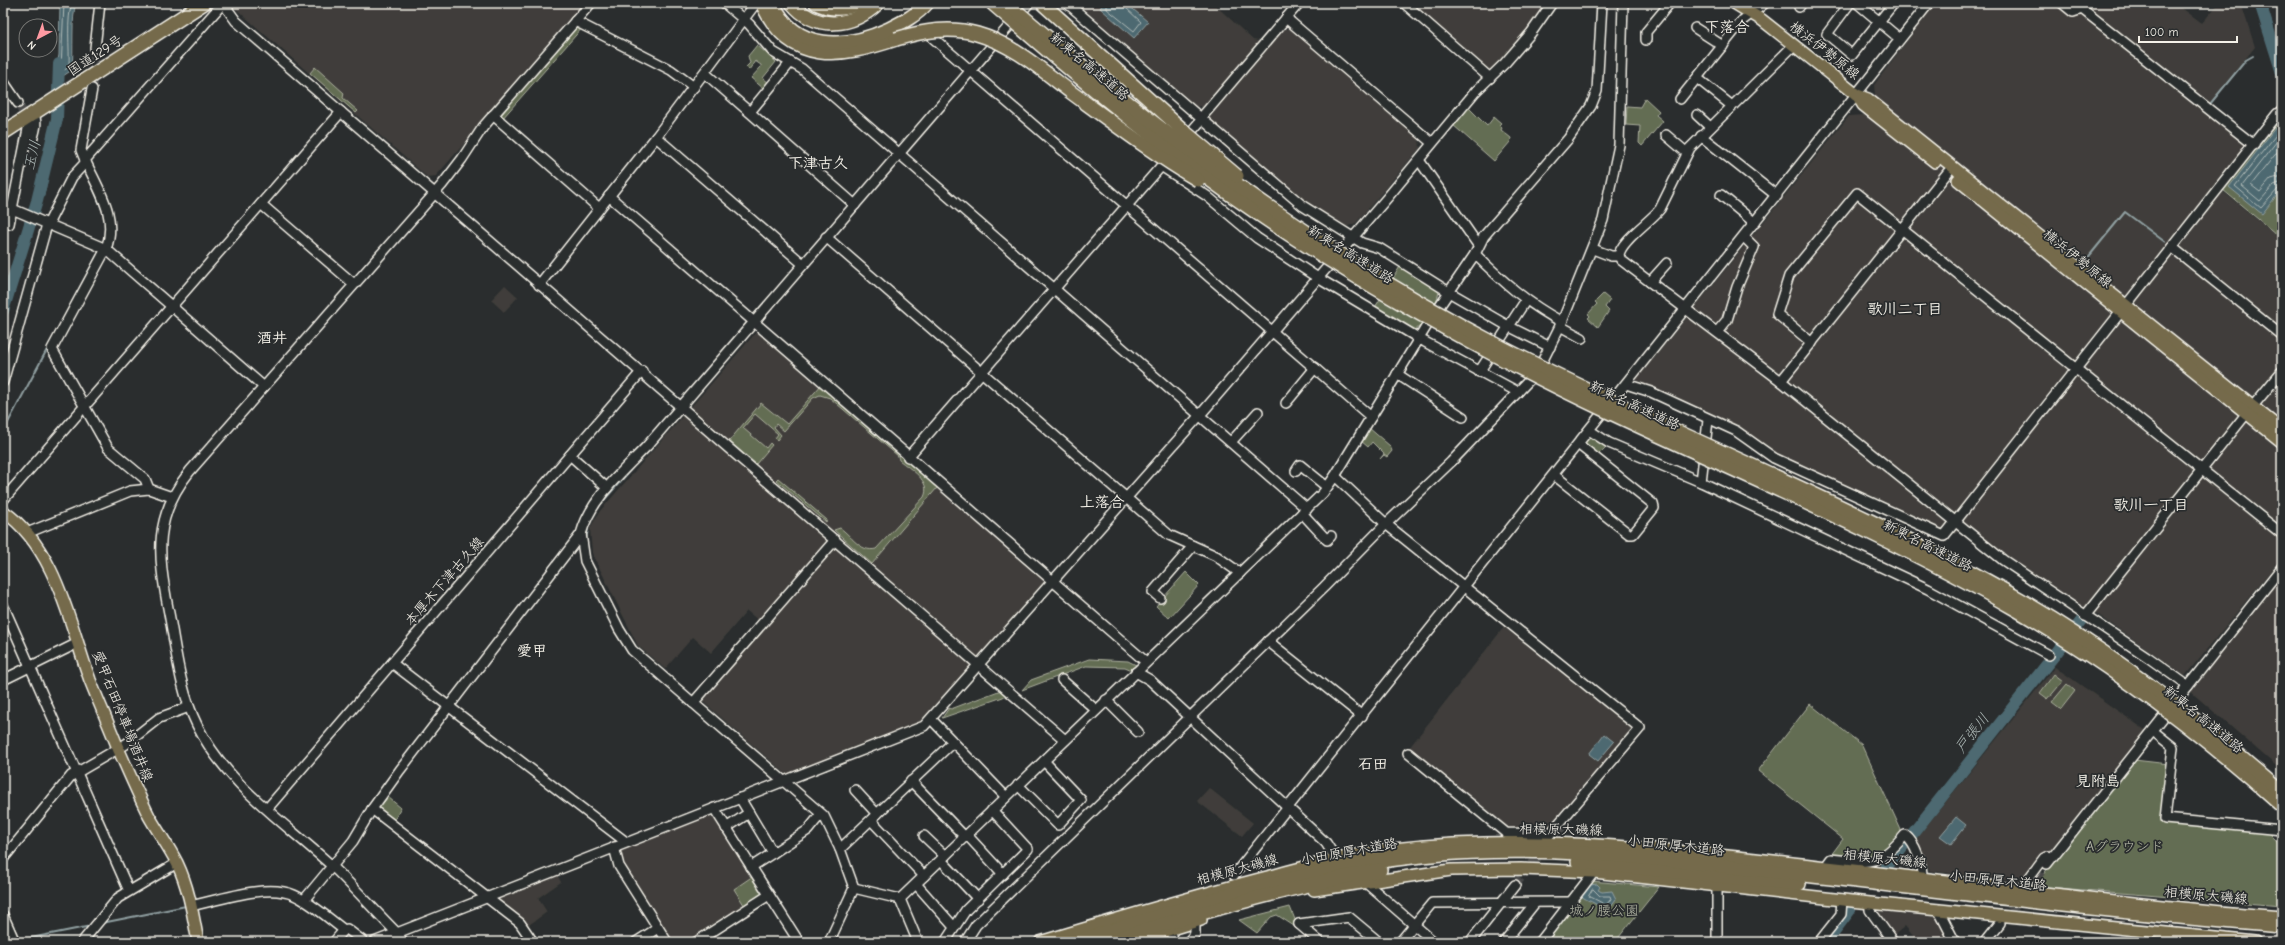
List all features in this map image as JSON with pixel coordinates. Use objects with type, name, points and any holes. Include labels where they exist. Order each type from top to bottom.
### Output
[{"type":"highway","name":"国道129号","points":[[87,80],[191,3]]},
{"type":"highway","name":"国道129号","points":[[3,133],[204,3]]},
{"type":"highway","points":[[762,3],[773,22],[784,34],[797,44],[817,52],[847,53],[920,32],[949,30],[977,34],[1003,44],[1158,155],[1284,231]]},
{"type":"highway","points":[[773,3],[779,15],[795,31],[814,40],[835,44],[858,41],[880,34],[909,18],[927,3]]},
{"type":"highway","points":[[792,3],[812,18],[828,23],[845,23],[866,13],[878,3]]},
{"type":"highway","points":[[816,3],[827,7],[845,8],[859,3]]},
{"type":"highway","name":"新東名高速道路","points":[[992,3],[1121,112],[1213,181],[1284,231],[1381,291],[1496,356],[1623,418],[1854,525],[2017,610],[2087,653],[2146,694],[2209,743],[2282,806]]},
{"type":"highway","name":"新東名高速道路","points":[[1007,3],[1127,104],[1194,155],[1284,217],[1397,289],[1500,346],[1567,380],[1856,515],[1965,570],[2021,601],[2080,636],[2150,685],[2246,761],[2282,793]]},
{"type":"highway","points":[[1042,3],[1185,132],[1251,188],[1397,289]]},
{"type":"highway","name":"国道129号","points":[[3,123],[37,111]]},
{"type":"highway","name":"小田原厚木道路","points":[[1075,942],[1246,889],[1309,873],[1382,860],[1434,854],[1483,852],[1624,856],[2282,926]]},
{"type":"highway","name":"小田原厚木道路","points":[[1106,942],[1230,904],[1309,883],[1384,869],[1483,860],[1576,862],[1624,865],[2282,935]]},
{"type":"main road","name":"横浜伊勢原線","points":[[1734,3],[1752,14],[1794,45],[1857,95],[1868,99],[2124,309],[2250,410],[2282,442]]},
{"type":"main road","name":"横浜伊勢原線","points":[[1857,95],[1863,105],[2124,309]]},
{"type":"main road","name":"横浜伊勢原線","points":[[2250,410],[2282,430]]},
{"type":"main road","name":"愛甲石田停車場酒井線","points":[[3,511],[27,533],[57,586],[90,680],[118,747],[150,818],[177,863],[191,906],[198,942]]},
{"type":"main road","name":"相模原大磯線","points":[[1040,942],[1221,888],[1336,859],[1393,849],[1506,838],[1551,839],[1662,848],[1922,877],[2124,902],[2282,917]]},
{"type":"main road","points":[[1129,942],[1196,921],[1287,896],[1381,879],[1451,870],[1521,869],[1594,872],[1717,884],[1870,903],[2255,942]]},
{"type":"street","points":[[95,48],[100,3]]},
{"type":"street","points":[[3,382],[47,224],[72,177],[223,3],[236,21],[539,285],[642,371],[1065,740]]},
{"type":"street","points":[[403,942],[397,933],[332,866],[239,783],[219,760],[203,737],[189,707],[160,563],[161,534],[172,497],[190,471],[434,193],[462,160],[493,115],[591,3]]},
{"type":"street","points":[[539,285],[656,137],[756,3]]},
{"type":"street","points":[[304,900],[353,841],[372,809],[581,534],[588,514],[607,488],[648,446],[680,405],[755,323],[803,264],[828,239],[855,205],[901,155],[973,72],[1029,3]]},
{"type":"street","points":[[1067,3],[1296,201],[1352,238],[1362,243],[1379,248],[1449,292],[1508,326],[1550,347]]},
{"type":"street","points":[[908,457],[1161,166],[1299,3]]},
{"type":"street","points":[[1404,3],[1490,78]]},
{"type":"street","points":[[374,942],[924,726],[932,720],[1200,415],[1420,160],[1432,143],[1475,92],[1490,78],[1531,33],[1552,3]]},
{"type":"street","points":[[900,899],[1240,573],[1327,487],[1419,339],[1475,254],[1478,245],[1484,236],[1568,139],[1591,106],[1597,91],[1602,3]]},
{"type":"street","points":[[965,942],[976,925],[1451,462],[1537,372],[1561,324],[1593,249],[1603,220],[1619,146],[1623,3]]},
{"type":"street","points":[[1646,40],[1646,32],[1651,30],[1670,3]]},
{"type":"street","points":[[1680,99],[1743,20],[1765,3]]},
{"type":"street","points":[[1850,3],[1827,34],[1852,55],[1894,3]]},
{"type":"street","points":[[1857,3],[1900,39]]},
{"type":"street","points":[[1234,875],[1777,196],[1929,3]]},
{"type":"street","points":[[2062,3],[2074,12],[2080,6],[2254,144]]},
{"type":"street","points":[[727,4],[743,19],[765,45],[790,63],[802,69],[1231,442],[1304,511],[1327,540]]},
{"type":"street","points":[[1286,18],[1432,143]]},
{"type":"street","points":[[575,21],[671,70],[694,87]]},
{"type":"street","points":[[1695,28],[1723,46]]},
{"type":"street","points":[[933,38],[1371,417]]},
{"type":"street","points":[[1619,256],[1621,247],[1653,218],[1660,209],[1687,153],[1701,136],[1794,45]]},
{"type":"street","points":[[750,112],[790,63]]},
{"type":"street","points":[[705,73],[855,205]]},
{"type":"street","points":[[1697,78],[1732,106]]},
{"type":"street","points":[[87,80],[81,150],[84,163],[110,216],[111,235],[106,249],[52,349],[108,448],[145,479],[149,489]]},
{"type":"street","points":[[3,81],[18,103]]},
{"type":"street","points":[[1626,384],[1651,392],[1708,420],[1736,431],[1774,458],[1944,536],[2282,110]]},
{"type":"street","points":[[9,224],[14,210],[22,162],[26,162],[36,125],[37,111]]},
{"type":"street","points":[[3,500],[341,112]]},
{"type":"street","points":[[493,115],[599,208]]},
{"type":"street","points":[[1697,115],[1710,127]]},
{"type":"street","points":[[1666,136],[1687,153]]},
{"type":"street","points":[[1701,136],[1777,196]]},
{"type":"street","points":[[656,137],[803,264]]},
{"type":"street","points":[[1420,160],[1478,245]]},
{"type":"street","points":[[1161,166],[1207,196],[1257,238],[1318,278],[1419,339],[1478,372],[1518,392]]},
{"type":"street","points":[[1781,381],[1948,172]]},
{"type":"street","points":[[1812,343],[1777,314],[1789,276],[1857,193],[2075,370],[2282,534]]},
{"type":"street","points":[[609,196],[1146,662]]},
{"type":"street","points":[[1720,207],[1724,197],[1755,223]]},
{"type":"street","points":[[261,204],[354,284]]},
{"type":"street","points":[[3,206],[106,249],[264,387]]},
{"type":"street","points":[[1717,332],[1727,320],[1737,287],[1754,247],[1744,237]]},
{"type":"street","points":[[828,239],[1169,535],[1216,556],[1240,573]]},
{"type":"street","points":[[2172,247],[2282,336]]},
{"type":"street","points":[[1593,249],[1611,256],[1619,256],[1650,282],[1781,381],[2003,560],[2188,686]]},
{"type":"street","points":[[1475,254],[1503,282],[1578,338]]},
{"type":"street","points":[[1650,282],[1667,264]]},
{"type":"street","points":[[1478,372],[1526,300]]},
{"type":"street","points":[[1286,403],[1316,368]]},
{"type":"street","name":"本厚木下津古久線","points":[[267,809],[642,371]]},
{"type":"street","points":[[2085,616],[2282,371]]},
{"type":"street","points":[[1397,374],[1463,417]]},
{"type":"street","points":[[1231,442],[1258,412]]},
{"type":"street","points":[[1702,482],[1708,420]]},
{"type":"street","points":[[1589,430],[1609,443],[1702,482],[1928,589],[2049,655]]},
{"type":"street","points":[[1554,474],[1629,534],[1633,534],[1654,508],[1652,504],[1578,444]]},
{"type":"street","points":[[570,455],[607,488]]},
{"type":"street","points":[[1299,466],[1327,487]]},
{"type":"street","points":[[1335,476],[1386,524],[1640,728],[1576,803],[1551,839]]},
{"type":"street","points":[[27,533],[107,500],[136,490],[149,489],[172,497]]},
{"type":"street","points":[[1724,493],[1731,503]]},
{"type":"street","points":[[581,534],[585,561],[628,645],[695,701],[821,814],[840,849],[854,888],[829,942]]},
{"type":"street","points":[[695,701],[835,540]]},
{"type":"street","points":[[1160,598],[1153,592],[1193,546]]},
{"type":"street","points":[[2047,864],[2282,567]]},
{"type":"street","points":[[3,605],[129,891]]},
{"type":"street","points":[[1268,641],[1362,716]]},
{"type":"street","points":[[3,680],[78,643]]},
{"type":"street","points":[[392,662],[626,842]]},
{"type":"street","points":[[1136,672],[1150,680],[1288,808],[1326,844],[1336,859]]},
{"type":"street","points":[[1064,685],[1096,710]]},
{"type":"street","points":[[1106,700],[1126,724],[1138,732]]},
{"type":"street","points":[[3,860],[67,780],[77,772],[118,747],[126,744],[159,718],[189,707]]},
{"type":"street","points":[[932,720],[1006,797]]},
{"type":"street","points":[[2153,731],[2173,748],[2165,819],[2282,830]]},
{"type":"street","points":[[840,849],[953,742]]},
{"type":"street","points":[[1408,753],[1506,838]]},
{"type":"street","points":[[1018,785],[1058,825],[1081,800],[1044,761]]},
{"type":"street","points":[[911,781],[1003,874]]},
{"type":"street","points":[[855,790],[874,817],[924,876]]},
{"type":"street","points":[[740,798],[773,853]]},
{"type":"street","points":[[1563,826],[1578,807],[1576,803]]},
{"type":"street","points":[[714,808],[799,942]]},
{"type":"street","points":[[372,809],[488,896],[520,923],[533,942]]},
{"type":"street","points":[[945,942],[966,910],[1028,847],[992,810]]},
{"type":"street","points":[[726,828],[749,813]]},
{"type":"street","points":[[751,867],[808,830],[821,814]]},
{"type":"street","points":[[924,836],[978,899]]},
{"type":"street","points":[[1826,866],[1831,859],[1864,863],[1874,861],[1892,851],[1908,838],[1921,865],[1922,877]]},
{"type":"street","points":[[614,847],[619,866],[667,942]]},
{"type":"street","points":[[2021,889],[2044,858],[2054,855]]},
{"type":"street","points":[[82,942],[114,902],[129,891],[177,863]]},
{"type":"street","points":[[1540,942],[1594,872]]},
{"type":"street","points":[[1379,893],[1378,884],[1381,879]]},
{"type":"street","points":[[1364,882],[1379,893],[1434,942]]},
{"type":"street","points":[[916,884],[954,927]]},
{"type":"street","points":[[1717,884],[1718,942]]},
{"type":"street","points":[[1470,942],[1515,885]]},
{"type":"street","points":[[854,888],[900,899]]},
{"type":"street","points":[[191,906],[265,891],[286,892],[304,900],[344,930],[347,929],[364,942]]},
{"type":"street","points":[[696,942],[769,896]]},
{"type":"street","points":[[900,899],[918,942]]},
{"type":"street","points":[[1819,942],[1841,914],[1842,899]]},
{"type":"street","points":[[1400,942],[1432,903],[1499,904],[1571,902]]},
{"type":"street","points":[[1504,942],[1535,903]]},
{"type":"street","points":[[1870,903],[1870,910],[1893,942]]},
{"type":"street","points":[[1938,910],[1952,941]]},
{"type":"street","points":[[3,915],[15,942]]},
{"type":"street","points":[[1320,942],[1299,924],[1349,917],[1379,942]]},
{"type":"street","points":[[1181,942],[1195,934],[1196,921]]},
{"type":"street","points":[[1985,942],[2000,923]]},
{"type":"street","points":[[636,942],[658,928]]},
{"type":"street","points":[[1171,929],[1174,942]]},
{"type":"street","points":[[334,942],[344,930]]},
{"type":"shaded area","points":[[229,3],[587,3],[436,176],[427,177]]},
{"type":"shaded area","points":[[1075,3],[1213,3],[1253,40],[1271,43],[1284,29],[1293,29],[1419,139],[1420,148],[1356,223],[1346,227],[1301,199],[1210,120],[1210,115],[1200,106],[1195,107]]},
{"type":"shaded area","points":[[1408,3],[1547,3],[1531,28],[1495,70],[1483,69]]},
{"type":"shaded area","points":[[1935,3],[2175,3],[2202,23],[2219,3],[2241,3],[2255,47],[2204,110],[2250,146],[2221,190],[2282,240],[2282,557],[2185,676],[2097,614],[2029,576],[1969,528],[1947,537],[1781,463],[1736,424],[1734,426],[1636,380],[1849,116],[1863,115],[1875,94],[1874,85]]},
{"type":"shaded area","points":[[505,285],[518,297],[504,312],[491,300]]},
{"type":"shaded area","points":[[759,329],[1048,580],[922,723],[788,776],[701,700],[765,626],[747,611],[711,653],[693,637],[665,669],[638,646],[592,553],[590,528],[600,511]]},
{"type":"shaded area","points":[[2282,574],[2282,771],[2191,692]]},
{"type":"shaded area","points":[[1504,627],[1635,727],[1550,831],[1511,830],[1409,748]]},
{"type":"shaded area","points":[[2055,667],[2148,732],[2055,848],[2044,852],[2020,881],[1930,871],[1915,840]]},
{"type":"shaded area","points":[[1209,788],[1253,823],[1242,836],[1197,801]]},
{"type":"shaded area","points":[[711,814],[716,816],[766,893],[693,942],[639,942],[660,929],[617,854],[620,850]]},
{"type":"shaded area","points":[[557,875],[561,882],[538,898],[547,912],[526,927],[494,898]]},
{"type":"shaded area","points":[[1882,910],[1935,915],[1947,937],[1939,942],[1918,942],[1905,926],[1892,937],[1876,915]]},
{"type":"green space","points":[[577,23],[583,27],[502,119],[498,114]]},
{"type":"green space","points":[[757,45],[776,62],[763,78],[769,83],[764,89],[751,78],[761,67],[761,65],[755,61],[749,70],[746,67],[750,63],[748,56]]},
{"type":"green space","points":[[315,67],[344,93],[343,98],[358,111],[356,113],[310,73]]},
{"type":"green space","points":[[1645,98],[1659,111],[1656,115],[1663,121],[1642,146],[1639,143],[1640,126],[1626,125],[1627,106],[1640,107]]},
{"type":"green space","points":[[1468,107],[1487,126],[1494,117],[1501,123],[1499,125],[1502,128],[1501,130],[1511,138],[1510,142],[1494,161],[1453,125]]},
{"type":"green space","points":[[2282,120],[2282,239],[2223,190],[2275,126]]},
{"type":"green space","points":[[1401,265],[1439,289],[1434,307],[1421,325],[1412,332],[1374,309]]},
{"type":"green space","points":[[1603,294],[1610,300],[1605,307],[1609,311],[1598,327],[1588,318],[1590,316],[1588,314],[1597,304],[1595,302]]},
{"type":"green space","points":[[822,384],[937,488],[872,564],[834,530],[840,528],[860,546],[870,550],[876,549],[924,497],[926,491],[923,481],[914,471],[899,460],[898,456],[830,398],[820,395],[813,398],[784,431],[776,424],[774,427],[781,435],[777,440],[775,438],[778,434],[755,414],[743,428],[766,448],[770,443],[772,445],[756,464],[729,441],[761,403],[787,424]]},
{"type":"green space","points":[[1369,428],[1390,446],[1392,451],[1387,457],[1384,455],[1380,459],[1384,454],[1372,442],[1368,447],[1361,441]]},
{"type":"green space","points":[[1589,436],[1606,447],[1597,456],[1583,443]]},
{"type":"green space","points":[[778,478],[827,520],[826,522],[776,480]]},
{"type":"green space","points":[[1186,572],[1199,585],[1169,618],[1156,606]]},
{"type":"green space","points":[[1089,659],[1128,661],[1136,665],[1132,670],[1125,667],[1086,666],[1022,690],[1031,680]]},
{"type":"green space","points":[[2054,674],[2063,681],[2048,699],[2040,693]]},
{"type":"green space","points":[[2067,684],[2075,691],[2061,709],[2052,702]]},
{"type":"green space","points":[[1001,690],[1006,695],[1003,697],[942,718],[949,708],[951,709]]},
{"type":"green space","points":[[1810,704],[1862,745],[1901,830],[1899,836],[1893,843],[1879,853],[1864,857],[1831,855],[1843,839],[1758,771]]},
{"type":"green space","name":"Aグラウンド","points":[[2134,760],[2169,764],[2163,820],[2268,833],[2282,847],[2282,906],[2034,886]]},
{"type":"green space","points":[[388,797],[401,808],[393,822],[377,809],[381,802],[383,803]]},
{"type":"green space","points":[[753,876],[765,893],[746,908],[734,889]]},
{"type":"green space","name":"城ノ腰公園","points":[[1591,881],[1659,887],[1615,942],[1544,942]]},
{"type":"green space","points":[[1290,907],[1298,927],[1297,928],[1277,915],[1271,917],[1257,933],[1239,920]]},
{"type":"water","points":[[60,3],[76,3],[74,9],[73,62],[72,70],[54,82],[59,55]]},
{"type":"water","points":[[1104,3],[1126,3],[1148,22],[1134,38],[1100,8]]},
{"type":"water","points":[[2276,127],[2282,135],[2282,189],[2262,214],[2229,187]]},
{"type":"water","points":[[1604,734],[1614,742],[1598,761],[1589,754]]},
{"type":"water","points":[[1956,817],[1966,825],[1951,844],[1940,836]]},
{"type":"water","points":[[1597,884],[1600,887],[1598,890],[1602,892],[1612,891],[1616,899],[1608,910],[1603,910],[1581,896],[1590,885]]},
{"type":"waterway","points":[[2260,3],[2282,73]]},
{"type":"waterway","points":[[2210,104],[2246,60],[2253,56]]},
{"type":"waterway","name":"玉川","points":[[3,311],[37,201],[57,119],[59,64]]},
{"type":"waterway","points":[[87,174],[102,209]]},
{"type":"waterway","points":[[2086,260],[2125,212],[2165,242]]},
{"type":"waterway","points":[[3,432],[99,252]]},
{"type":"waterway","points":[[598,507],[633,467]]},
{"type":"waterway","points":[[586,540],[589,523]]},
{"type":"waterway","points":[[588,557],[600,582]]},
{"type":"waterway","name":"戸張川","points":[[1887,866],[2083,619]]},
{"type":"waterway","points":[[102,923],[186,906]]},
{"type":"waterway","name":"戸張川","points":[[1826,942],[1850,910]]},
{"type":"waterway","points":[[21,940],[91,926]]},
{"type":"tunnel","points":[[92,89],[95,48]]},
{"type":"tunnel","points":[[18,103],[29,123]]},
{"type":"tunnel","points":[[1515,885],[1563,826]]},
{"type":"tunnel","points":[[2002,921],[2047,864]]},
{"type":"tunnel","points":[[1188,934],[1198,921]]},
{"type":"district","name":"下落合","points":[[1727,27]]},
{"type":"district","name":"下津古久","points":[[818,163]]},
{"type":"district","name":"歌川二丁目","points":[[1905,309]]},
{"type":"district","name":"酒井","points":[[272,338]]},
{"type":"district","name":"上落合","points":[[1102,502]]},
{"type":"district","name":"歌川一丁目","points":[[2151,505]]},
{"type":"district","name":"愛甲","points":[[532,651]]},
{"type":"district","name":"石田","points":[[1373,764]]},
{"type":"district","name":"見附島","points":[[2098,781]]}]
